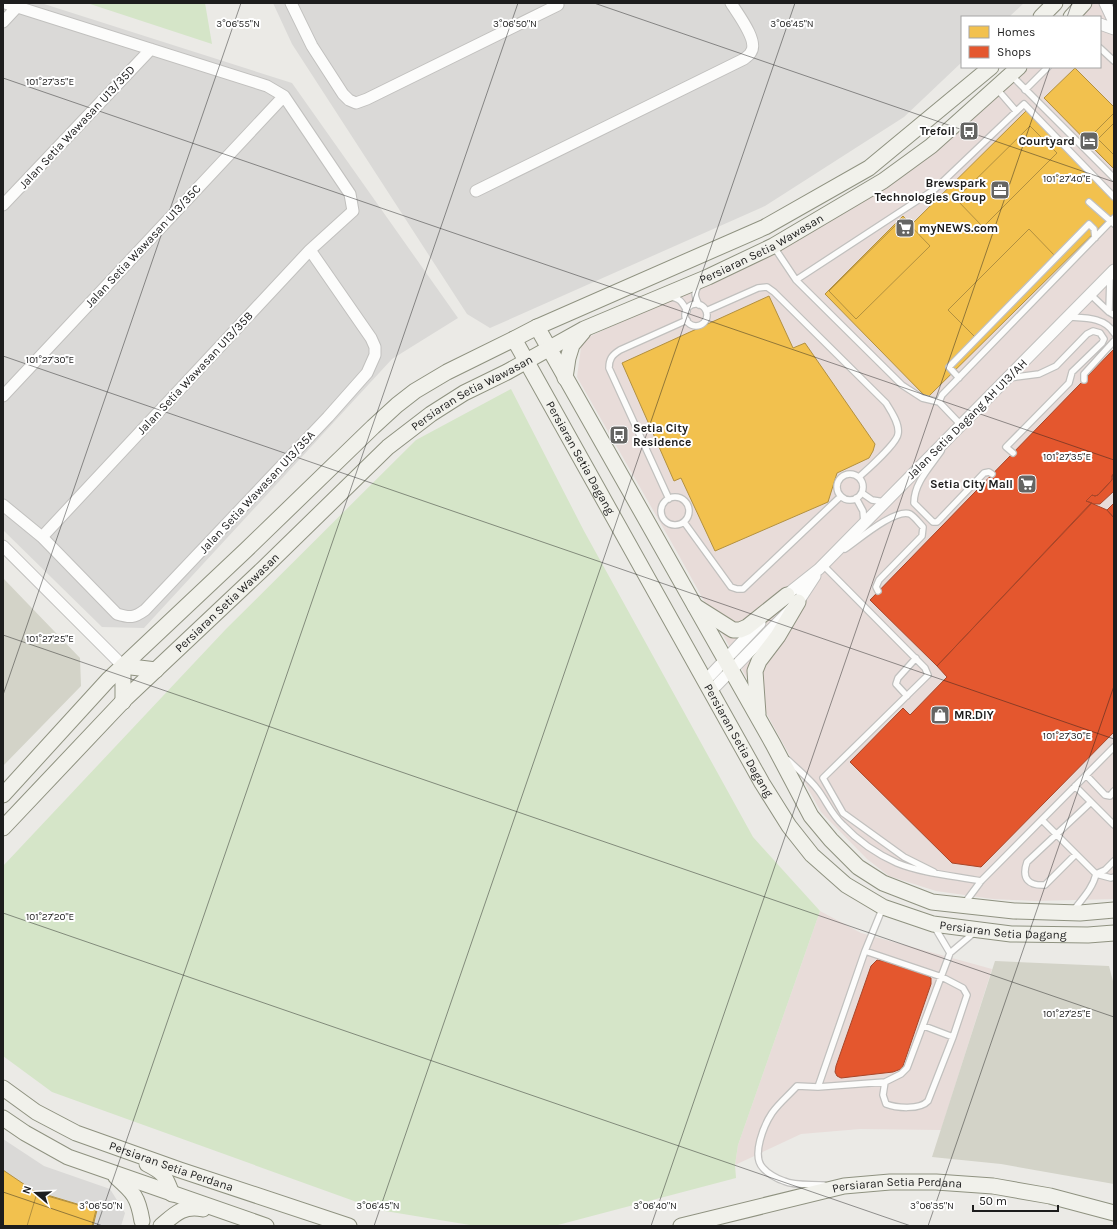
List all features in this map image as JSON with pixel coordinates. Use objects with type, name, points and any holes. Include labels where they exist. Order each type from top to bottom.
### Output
[{"type":"street","points":[[5,3],[267,86],[284,96]]},
{"type":"street","points":[[290,3],[312,46],[339,88],[349,100],[356,103],[368,99],[558,5]]},
{"type":"street","points":[[476,191],[744,59],[751,52],[753,44],[750,35],[731,3]]},
{"type":"street","points":[[1042,16],[1055,3]]},
{"type":"street","points":[[1072,16],[1084,3]]},
{"type":"street","points":[[1105,3],[1114,22]]},
{"type":"street","points":[[3,22],[17,7]]},
{"type":"street","points":[[1101,24],[1114,29]]},
{"type":"street","name":"Jalan Setia Wawasan U13/35D","points":[[3,205],[151,49]]},
{"type":"street","name":"Persiaran Setia Wawasan","points":[[3,794],[108,680],[246,550],[373,427],[415,391],[446,372],[514,339],[537,326],[765,227],[869,168],[990,68]]},
{"type":"street","name":"Persiaran Setia Wawasan","points":[[3,828],[123,702],[156,670],[264,568],[388,447],[431,414],[464,393],[507,372],[584,329],[708,277],[773,246],[883,181],[931,146],[1015,71]]},
{"type":"street","name":"Jalan Setia Wawasan U13/35B","points":[[42,537],[310,250],[353,211],[350,194],[284,96]]},
{"type":"street","name":"Jalan Setia Wawasan U13/35C","points":[[3,396],[284,96]]},
{"type":"street","name":"Jalan Setia Wawasan U13/35A","points":[[42,537],[117,614],[127,617],[137,616],[145,610],[328,417],[367,373],[375,355],[375,347],[371,338],[310,250]]},
{"type":"street","name":"Jalan Setia Dagang AH U13/AH","points":[[708,686],[821,567],[1112,271]]},
{"type":"street","name":"Persiaran Setia Dagang","points":[[537,326],[548,348],[773,744],[811,816],[831,840],[858,867],[883,883],[932,902],[1014,911],[1072,913],[1114,910]]},
{"type":"street","points":[[565,378],[568,358],[572,345],[584,329]]},
{"type":"street","name":"Persiaran Setia Dagang","points":[[514,339],[762,783],[789,826],[812,855],[846,885],[882,907],[933,924],[1011,934],[1088,935],[1114,933]]},
{"type":"street","points":[[507,372],[527,377],[541,388]]},
{"type":"street","points":[[3,505],[42,537]]},
{"type":"street","points":[[3,546],[123,666],[156,670]]},
{"type":"street","points":[[694,606],[733,630],[740,630],[793,598]]},
{"type":"street","points":[[758,718],[755,671],[759,661],[778,636],[793,598]]},
{"type":"street","points":[[123,666],[123,702]]},
{"type":"street","name":"Persiaran Setia Perdana","points":[[3,1088],[36,1112],[76,1133],[349,1226]]},
{"type":"street","points":[[3,1118],[25,1133],[68,1157],[152,1188],[266,1226]]},
{"type":"street","points":[[130,1152],[142,1161],[160,1170],[166,1178],[172,1194],[161,1226]]},
{"type":"street","points":[[110,1172],[134,1195],[139,1205],[141,1224]]},
{"type":"street","points":[[141,1224],[152,1188],[166,1178],[178,1176],[196,1180],[208,1179]]},
{"type":"street","name":"Persiaran Setia Perdana","points":[[681,1226],[844,1186],[890,1182],[928,1182],[993,1186],[1050,1196],[1114,1213]]},
{"type":"street","points":[[161,1226],[178,1212],[188,1208],[198,1208],[228,1213]]},
{"type":"lane","points":[[1101,49],[1114,61]]},
{"type":"lane","points":[[1025,90],[1047,68]]},
{"type":"lane","points":[[1015,71],[1025,90],[1044,105],[1114,178]]},
{"type":"lane","points":[[996,89],[1016,111]]},
{"type":"lane","points":[[796,280],[935,189],[1024,104],[1114,197]]},
{"type":"lane","points":[[939,402],[940,397],[1113,221],[1089,202]]},
{"type":"lane","points":[[959,378],[949,367],[1089,224],[1094,229],[1095,238]]},
{"type":"lane","points":[[773,246],[796,280],[902,384],[922,398],[939,402],[961,425],[920,479],[914,498],[914,503],[933,522],[937,522],[984,473],[989,472],[992,474]]},
{"type":"lane","points":[[1111,314],[1112,271]]},
{"type":"lane","points":[[655,299],[677,298],[682,302],[687,311],[687,320],[695,326],[702,324],[706,319],[706,311],[699,305],[694,296],[695,291],[708,277]]},
{"type":"lane","points":[[706,311],[758,288],[766,287],[774,292],[886,403],[891,411],[898,430],[898,436],[893,444],[859,477]]},
{"type":"lane","points":[[1090,294],[1111,314]]},
{"type":"lane","points":[[687,311],[692,305],[699,305]]},
{"type":"lane","points":[[1068,317],[1098,320],[1104,323],[1114,334]]},
{"type":"lane","points":[[669,499],[609,368],[609,361],[613,355],[620,350],[687,320]]},
{"type":"lane","points":[[1007,378],[1039,374],[1056,366],[1087,334],[1093,331],[1100,333],[1104,339],[1102,343],[1072,372],[1070,383],[1006,447],[1013,453]]},
{"type":"lane","points":[[1084,380],[1084,374],[1114,341]]},
{"type":"lane","points":[[851,474],[859,477],[863,484],[862,493],[856,498],[848,500],[841,496],[837,488],[840,480],[851,474]]},
{"type":"lane","points":[[862,493],[872,500],[885,502]]},
{"type":"lane","points":[[684,522],[731,587],[743,589],[841,496]]},
{"type":"lane","points":[[856,498],[863,511],[864,523]]},
{"type":"lane","points":[[669,499],[682,499],[688,506],[689,514],[684,522],[676,525],[667,522],[664,519],[662,510],[666,501],[669,499]]},
{"type":"lane","points":[[878,591],[876,587],[879,580],[922,536],[923,527],[909,514],[894,516],[882,523],[821,567],[916,658],[925,668],[928,675],[824,778],[843,813],[904,857],[934,872]]},
{"type":"lane","points":[[907,696],[896,684],[898,678],[916,658]]},
{"type":"lane","points":[[773,744],[818,790],[830,810],[860,841],[898,863],[981,881]]},
{"type":"lane","points":[[963,906],[981,881],[1114,747]]},
{"type":"lane","points":[[1086,775],[1105,795],[1110,796],[1114,791]]},
{"type":"lane","points":[[1075,786],[1114,825]]},
{"type":"lane","points":[[1076,854],[1045,885],[1037,886],[1029,882],[1024,876],[1024,869],[1027,862],[1091,802]]},
{"type":"lane","points":[[1042,820],[1096,874],[1111,878],[1114,877]]},
{"type":"lane","points":[[1096,874],[1105,870],[1114,861]]},
{"type":"lane","points":[[1072,913],[1086,895],[1094,881],[1096,874]]},
{"type":"lane","points":[[818,1087],[865,951],[882,907]]},
{"type":"lane","points":[[933,924],[950,953]]},
{"type":"lane","points":[[844,1186],[784,1182],[762,1168],[758,1159],[758,1146],[762,1133],[772,1113],[797,1086],[818,1087],[885,1082],[902,1074],[907,1068],[924,1026],[950,953],[977,930]]},
{"type":"lane","points":[[865,951],[942,977],[963,988],[967,995],[953,1037],[928,1101],[925,1105],[920,1107],[893,1107],[886,1104],[884,1095],[885,1082]]},
{"type":"lane","points":[[924,1026],[953,1037]]},
{"type":"shaded area","points":[[3,3],[41,3],[292,83],[458,318],[392,359],[144,628],[102,627],[3,530]]},
{"type":"shaded area","points":[[273,3],[1024,3],[1010,16],[961,16],[961,63],[904,117],[765,206],[490,328],[467,314],[292,44]]},
{"type":"shaded area","points":[[1092,3],[1114,3],[1114,899],[1036,901],[993,899],[936,891],[889,876],[867,859],[821,812],[677,552],[577,377],[582,340],[773,252],[941,146],[1028,68],[1101,68],[1101,16],[1080,16]]},
{"type":"shaded area","points":[[3,578],[80,658],[81,686],[3,766]]},
{"type":"shaded area","points":[[820,911],[861,933],[992,969],[941,1130],[860,1129],[801,1134],[735,1165],[738,1145]]},
{"type":"shaded area","points":[[995,961],[1109,966],[1114,985],[1114,1184],[1001,1164],[932,1157]]},
{"type":"shaded area","points":[[3,1139],[44,1166],[110,1189],[125,1213],[121,1226],[3,1226]]},
{"type":"green space","points":[[87,3],[205,3],[212,44]]},
{"type":"green space","points":[[511,389],[584,531],[753,837],[820,911],[738,1145],[735,1165],[736,1178],[554,1226],[476,1226],[379,1210],[52,1092],[3,1056],[3,866],[226,629],[416,440]]},
{"type":"building: Homes","points":[[1075,68],[1114,107],[1114,169],[1044,98]]},
{"type":"building: Homes","name":"Trefoil","points":[[1026,111],[1114,200],[1114,213],[927,398],[825,294],[903,216],[911,225]]},
{"type":"building: Homes","points":[[1114,113],[1114,169],[1086,141]]},
{"type":"building: Homes","points":[[1114,123],[1114,155],[1098,139]]},
{"type":"building: Homes","points":[[1030,126],[1057,153],[983,227],[956,199]]},
{"type":"building: Homes","points":[[903,218],[930,246],[856,319],[829,291]]},
{"type":"building: Homes","points":[[1029,229],[1056,257],[975,337],[948,310]]},
{"type":"building: Homes","points":[[769,296],[793,348],[805,343],[875,444],[869,458],[837,473],[828,502],[715,551],[681,478],[674,481],[622,363]]},
{"type":"building: Homes","points":[[3,1170],[34,1191],[97,1210],[93,1226],[3,1226]]},
{"type":"building: Homes","points":[[37,1193],[96,1210],[92,1226],[27,1226]]},
{"type":"building: Shops","points":[[1114,349],[1114,473],[1112,480],[1098,495],[1092,495],[1086,501],[1092,503],[937,666],[870,600]]},
{"type":"building: Shops","points":[[1114,473],[1114,491],[1100,504],[1094,504],[1086,501],[1092,495],[1098,495],[1111,481]]},
{"type":"building: Shops","points":[[1091,503],[1107,510],[1114,518],[1114,732],[981,867],[952,863],[850,762],[903,708],[910,715],[947,677],[937,666]]},
{"type":"building: Shops","points":[[1114,503],[1114,518],[1107,510]]},
{"type":"building: Shops","points":[[877,960],[926,975],[931,978],[931,984],[901,1069],[893,1072],[841,1078],[837,1076],[835,1072],[836,1066],[871,966]]},
{"type":"place","name":"Trefoil","points":[[969,131]]},
{"type":"place","name":"Courtyard","points":[[1089,141]]},
{"type":"place","name":"Brewspark Technologies Group","points":[[1000,190]]},
{"type":"place","name":"myNEWS.com","points":[[905,228]]},
{"type":"place","name":"Setia City Residence","points":[[619,435]]},
{"type":"place","name":"Setia City Mall","points":[[1027,484]]},
{"type":"place","name":"MR.DIY","points":[[940,715]]}]
